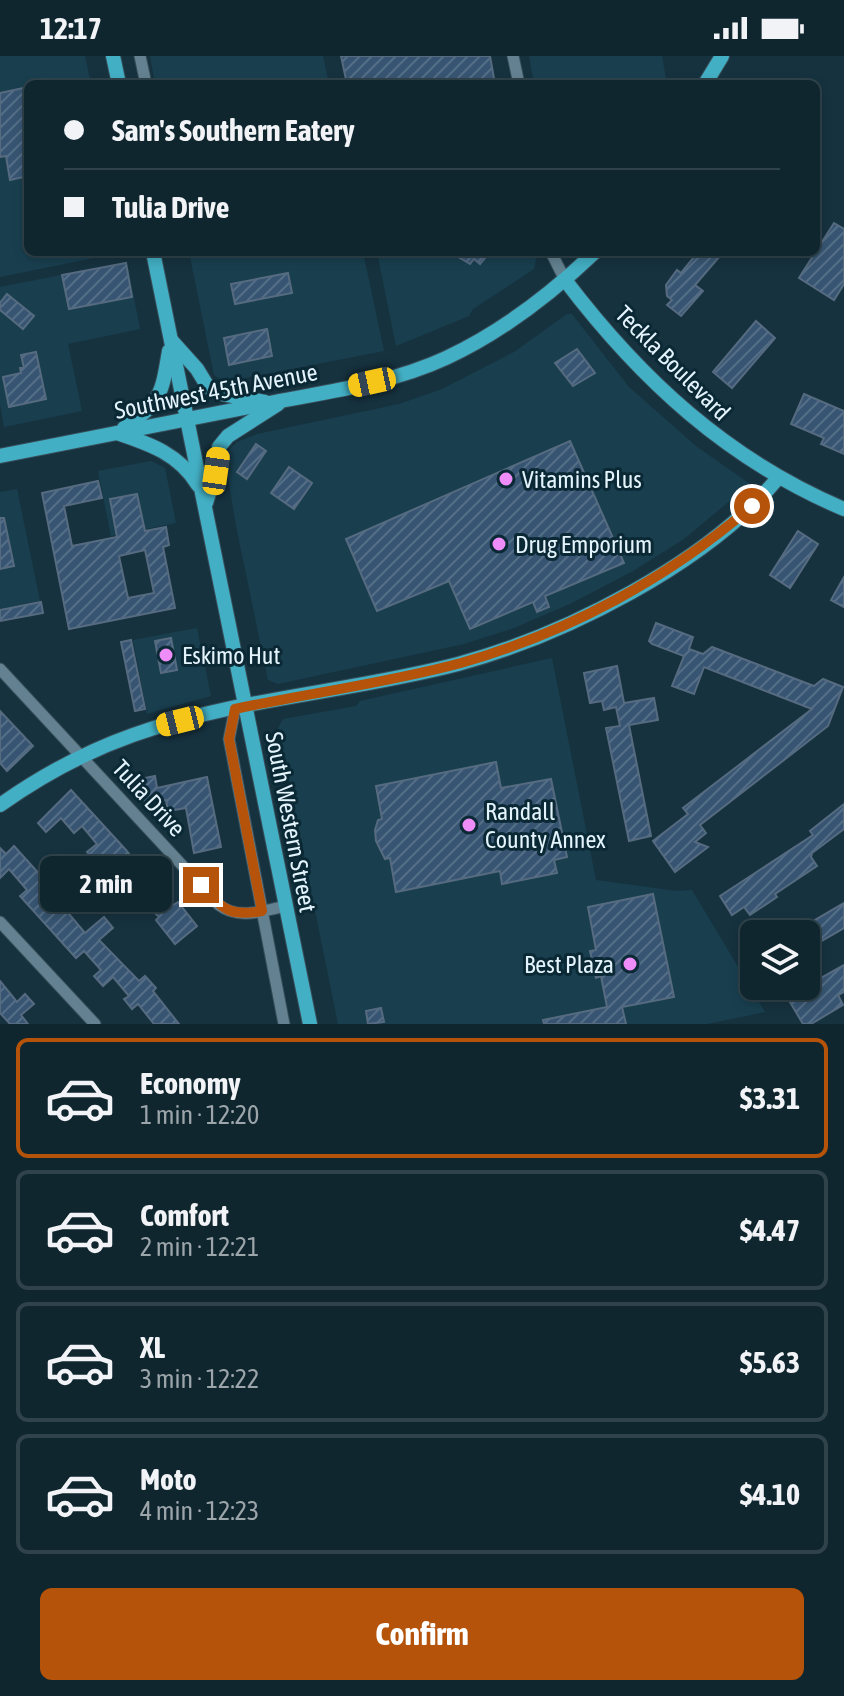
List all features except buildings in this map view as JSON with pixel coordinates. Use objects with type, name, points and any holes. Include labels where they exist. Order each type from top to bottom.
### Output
[{"type":"main road","points":[[113,56],[118,80]]},
{"type":"main road","points":[[707,80],[722,56]]},
{"type":"main road","name":"South Western Street","points":[[154,256],[205,500],[240,708],[310,1024]]},
{"type":"main road","name":"Southwest 45th Avenue","points":[[0,456],[399,375],[468,347],[516,317],[591,256]]},
{"type":"main road","name":"Teckla Boulevard","points":[[565,280],[620,345],[681,409],[721,441],[778,478],[844,509]]},
{"type":"main road","points":[[171,340],[197,369],[208,387],[217,393],[276,402]]},
{"type":"main road","points":[[117,433],[144,413],[161,394],[171,340]]},
{"type":"main road","points":[[205,500],[216,471],[219,447],[228,436],[276,402]]},
{"type":"main road","points":[[117,433],[175,457],[192,475],[205,500]]},
{"type":"main road","points":[[0,805],[81,756],[161,726],[457,664],[563,626],[682,560],[740,516],[778,478]]},
{"type":"street","points":[[140,56],[145,80]]},
{"type":"street","points":[[513,56],[518,80]]},
{"type":"street","points":[[553,256],[565,280]]},
{"type":"street","name":"Tulia Drive","points":[[0,669],[219,905],[228,912],[241,914],[286,906]]},
{"type":"street","points":[[240,708],[229,739],[284,1024]]},
{"type":"street","points":[[0,922],[95,1024]]},
{"type":"shaded area","points":[[0,56],[85,56],[90,80],[24,80],[24,256],[104,256],[0,277]]},
{"type":"shaded area","points":[[150,56],[323,56],[328,80],[154,80]]},
{"type":"shaded area","points":[[529,56],[662,56],[666,80],[533,80]]},
{"type":"shaded area","points":[[190,256],[364,256],[384,351],[224,382],[214,375]]},
{"type":"shaded area","points":[[378,256],[536,256],[534,269],[473,309],[469,316],[396,346]]},
{"type":"shaded area","points":[[127,262],[140,329],[68,344],[82,411],[4,427],[0,404],[0,287]]},
{"type":"shaded area","points":[[567,314],[572,314],[629,387],[696,446],[750,484],[684,539],[633,571],[572,603],[514,628],[464,644],[278,684],[268,680],[236,526],[225,458],[228,450],[237,442],[257,434],[399,404],[442,389],[514,352]]},
{"type":"shaded area","points":[[151,461],[165,468],[176,523],[111,536],[98,471]]},
{"type":"shaded area","points":[[17,489],[40,601],[0,609],[0,492]]},
{"type":"shaded area","points":[[197,628],[211,696],[147,714],[133,640]]},
{"type":"shaded area","points":[[552,658],[596,880],[677,891],[692,890],[740,970],[740,1000],[758,1000],[765,1012],[707,1024],[338,1024],[278,728],[283,719],[356,706],[360,701]]},
{"type":"place","name":"Vitamins Plus","points":[[506,479]]},
{"type":"place","name":"Drug Emporium","points":[[499,544]]},
{"type":"place","name":"Eskimo Hut","points":[[166,655]]},
{"type":"place","name":"Randall County Annex","points":[[469,825]]},
{"type":"place","name":"Best Plaza","points":[[630,964]]},
{"type":"route","points":[[201,885],[228,912],[262,911],[229,739],[235,709],[457,664],[530,639],[606,605],[663,572],[712,539],[752,506]]}]
